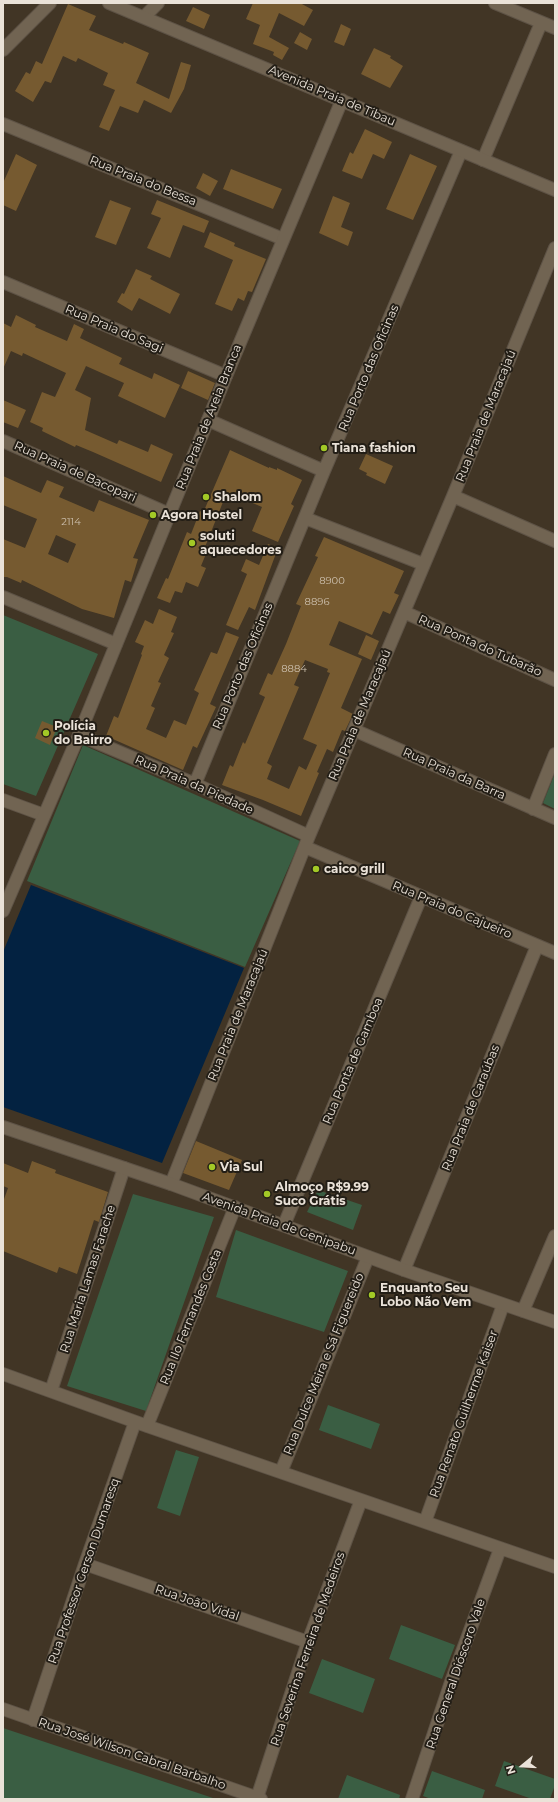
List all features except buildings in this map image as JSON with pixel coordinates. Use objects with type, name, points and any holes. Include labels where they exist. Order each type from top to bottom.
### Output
[{"type":"street","points":[[3,50],[50,3]]},
{"type":"street","name":"Avenida Praia de Tibau","points":[[108,3],[555,190]]},
{"type":"street","points":[[144,17],[158,3]]},
{"type":"street","points":[[495,3],[555,28]]},
{"type":"street","points":[[484,160],[541,23]]},
{"type":"street","name":"Rua Praia de Areia Branca","points":[[3,911],[79,735],[226,376],[342,100]]},
{"type":"street","name":"Rua Praia do Bessa","points":[[3,124],[283,239]]},
{"type":"street","name":"Rua Porto das Oficinas","points":[[195,784],[324,471],[461,151]]},
{"type":"street","name":"Rua Praia de Maracajaú","points":[[171,1184],[307,842],[423,564],[453,496],[555,248]]},
{"type":"street","name":"Rua Praia do Sagi","points":[[3,282],[226,376]]},
{"type":"street","points":[[208,420],[324,471]]},
{"type":"street","name":"Rua Praia de Bacopari","points":[[3,441],[169,514]]},
{"type":"street","points":[[453,496],[555,541]]},
{"type":"street","points":[[305,518],[423,564]]},
{"type":"street","points":[[3,597],[116,644]]},
{"type":"street","name":"Rua Ponta do Tubarão","points":[[404,612],[555,680]]},
{"type":"street","name":"Rua Praia da Barra","points":[[354,730],[555,818]]},
{"type":"street","name":"Rua Praia da Piedade","points":[[79,735],[195,784],[307,842]]},
{"type":"street","points":[[533,809],[555,754]]},
{"type":"street","points":[[3,800],[44,815]]},
{"type":"street","name":"Rua Praia do Cajueiro","points":[[307,842],[421,897],[555,953]]},
{"type":"street","name":"Rua Ponta de Gamboa","points":[[284,1225],[421,897]]},
{"type":"street","name":"Rua Praia de Caraúbas","points":[[404,1270],[537,946]]},
{"type":"street","name":"Avenida Praia de Genipabu","points":[[3,1127],[171,1184],[404,1270],[555,1322]]},
{"type":"street","name":"Rua Maria Lamas Farache","points":[[51,1391],[124,1168]]},
{"type":"street","name":"Rua Ilo Fernandes Costa","points":[[147,1426],[235,1207]]},
{"type":"street","points":[[523,1311],[555,1236]]},
{"type":"street","name":"Rua Dulce Meira e Sá Figuereido","points":[[281,1472],[368,1256]]},
{"type":"street","name":"Rua Renato Guilherme Kaiser","points":[[425,1522],[503,1305]]},
{"type":"street","points":[[3,1374],[135,1422],[555,1567]]},
{"type":"street","name":"Rua Professor Gerson Dumaresq","points":[[33,1720],[85,1564],[135,1422]]},
{"type":"street","name":"Rua Severina Ferreira de Medeiros","points":[[259,1798],[308,1642],[361,1500]]},
{"type":"street","name":"Rua General Dióscoro Vale","points":[[412,1799],[451,1682],[500,1549]]},
{"type":"street","name":"Rua João Vidal","points":[[85,1564],[308,1642]]},
{"type":"street","name":"Rua José Wilson Cabral Barbalho","points":[[3,1709],[259,1798]]},
{"type":"green space","points":[[3,615],[98,654],[36,796],[3,784]]},
{"type":"green space","points":[[83,745],[300,841],[245,967],[27,881]]},
{"type":"green space","points":[[555,773],[555,809],[543,803]]},
{"type":"green space","points":[[318,1190],[362,1205],[353,1230],[307,1212]]},
{"type":"green space","points":[[133,1194],[214,1217],[146,1411],[67,1386]]},
{"type":"green space","points":[[236,1230],[348,1271],[324,1332],[216,1297]]},
{"type":"green space","points":[[328,1405],[380,1424],[371,1449],[319,1430]]},
{"type":"green space","points":[[176,1450],[199,1457],[180,1516],[157,1508]]},
{"type":"green space","points":[[401,1625],[455,1645],[442,1679],[389,1659]]},
{"type":"green space","points":[[322,1659],[375,1679],[363,1713],[309,1693]]},
{"type":"green space","points":[[3,1728],[216,1799],[3,1799]]},
{"type":"green space","points":[[504,1761],[555,1779],[555,1785],[550,1799],[532,1799],[495,1786]]},
{"type":"green space","points":[[432,1771],[485,1790],[482,1799],[431,1799],[423,1796]]},
{"type":"green space","points":[[347,1775],[400,1795],[399,1799],[338,1799]]},
{"type":"water","points":[[31,885],[244,968],[162,1163],[3,1107],[3,952]]},
{"type":"place","name":"Tiana fashion","points":[[324,448]]},
{"type":"place","name":"Shalom","points":[[206,497]]},
{"type":"place","name":"Agora Hostel","points":[[153,515]]},
{"type":"place","name":"soluti aquecedores","points":[[192,543]]},
{"type":"place","name":"Polícia do Bairro","points":[[46,733]]},
{"type":"place","name":"caico grill","points":[[316,869]]},
{"type":"place","name":"Via Sul","points":[[212,1167]]},
{"type":"place","name":"Almoço R$9.99 Suco Grátis","points":[[267,1194]]},
{"type":"place","name":"Enquanto Seu Lobo Não Vem","points":[[372,1295]]}]
